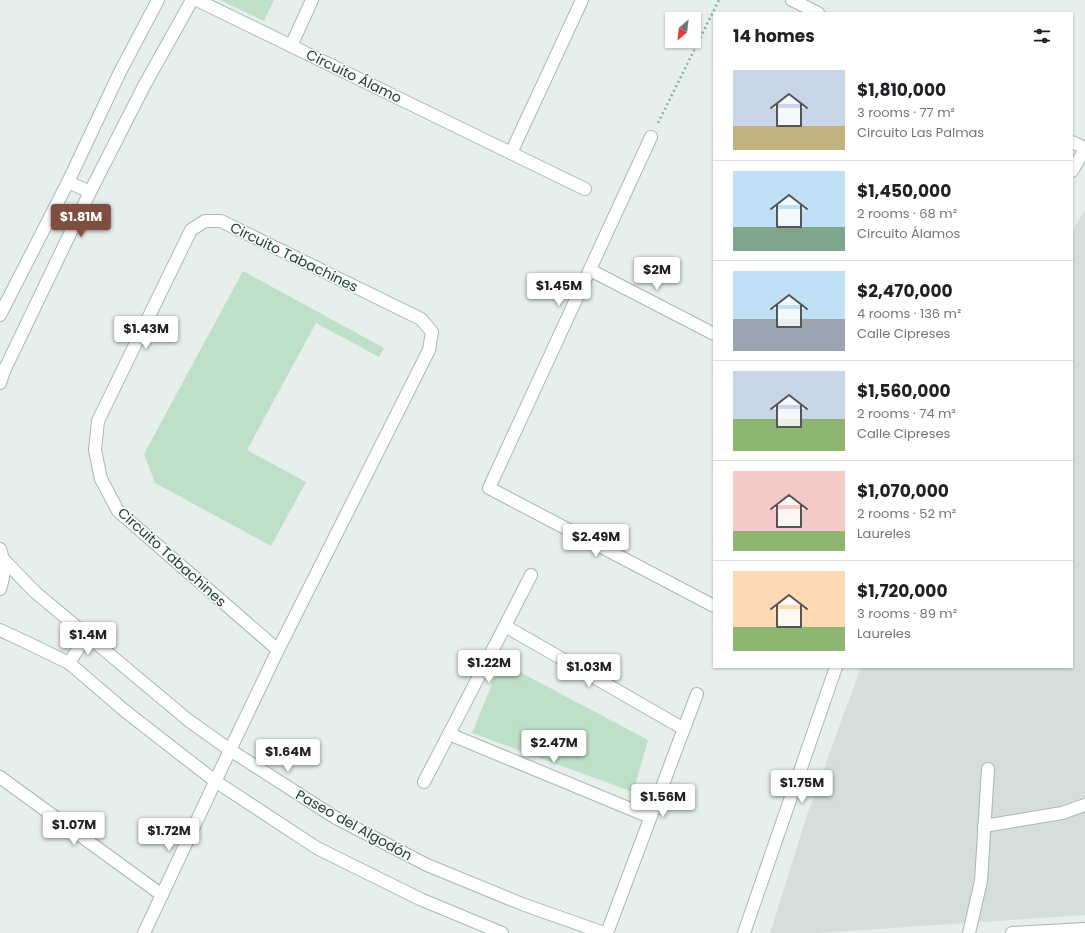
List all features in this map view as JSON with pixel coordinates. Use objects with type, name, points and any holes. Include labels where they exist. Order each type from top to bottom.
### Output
[{"type":"street","points":[[0,315],[68,182],[119,74],[158,0]]},
{"type":"street","points":[[0,383],[2,370],[90,192],[144,86],[192,0]]},
{"type":"street","name":"Circuito Álamo","points":[[197,0],[585,189]]},
{"type":"street","points":[[291,46],[312,0]]},
{"type":"street","points":[[511,152],[582,0]]},
{"type":"street","points":[[792,0],[816,12]]},
{"type":"street","points":[[651,137],[489,488],[713,605]]},
{"type":"street","points":[[1073,143],[1085,149],[1073,169]]},
{"type":"street","points":[[68,182],[90,192]]},
{"type":"street","name":"Circuito Tabachines","points":[[144,933],[278,650],[430,350],[432,332],[421,319],[221,221],[205,221],[191,230],[98,420],[95,450],[101,479],[118,511],[278,650]]},
{"type":"street","points":[[590,270],[713,333]]},
{"type":"street","points":[[0,589],[4,577],[2,555]]},
{"type":"street","name":"Paseo del Algodón","points":[[2,555],[35,592],[188,720],[230,750],[336,818],[427,865],[522,904],[605,933]]},
{"type":"street","points":[[424,782],[531,575]]},
{"type":"street","points":[[505,626],[684,729]]},
{"type":"street","points":[[0,630],[69,663],[125,711],[215,781],[317,848],[420,899],[502,933]]},
{"type":"street","points":[[69,663],[87,635]]},
{"type":"street","points":[[744,933],[834,668]]},
{"type":"street","points":[[605,933],[697,694]]},
{"type":"street","points":[[449,734],[650,817]]},
{"type":"street","points":[[969,933],[980,881],[988,769]]},
{"type":"street","points":[[0,777],[162,895]]},
{"type":"street","points":[[984,826],[1062,813],[1085,805]]},
{"type":"street","points":[[1012,933],[1085,929]]},
{"type":"path","points":[[713,12],[719,0]]},
{"type":"path","points":[[651,137],[713,12]]},
{"type":"shaded area","points":[[1085,210],[1085,915],[819,933],[770,933],[807,815],[861,668],[1073,668],[1073,229]]},
{"type":"green space","points":[[220,0],[274,0],[264,21]]},
{"type":"green space","points":[[243,271],[384,348],[379,357],[316,323],[247,450],[306,482],[271,546],[155,483],[144,454]]},
{"type":"green space","points":[[501,662],[648,740],[633,792],[472,733]]}]
